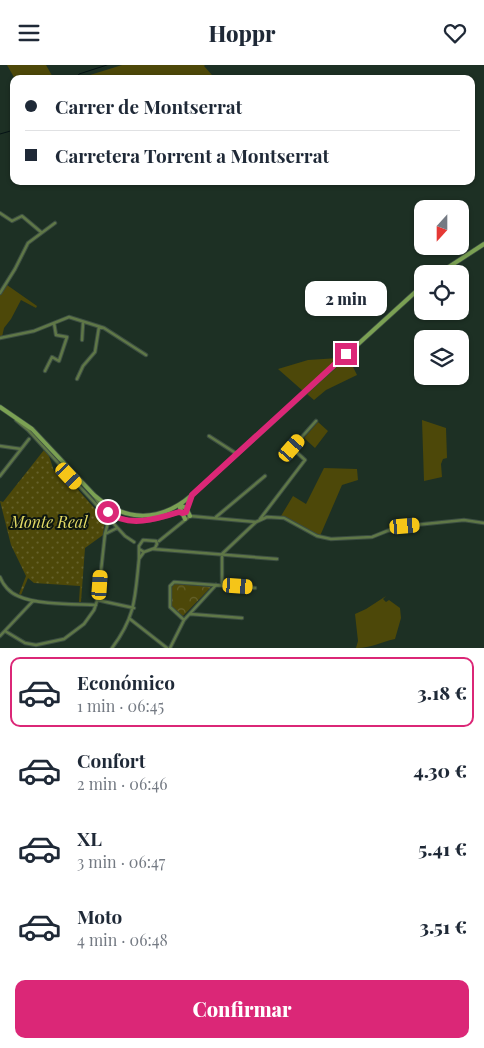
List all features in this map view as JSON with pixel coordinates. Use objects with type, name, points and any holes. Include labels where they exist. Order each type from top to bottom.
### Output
[{"type":"main road","points":[[452,265],[484,244]]},
{"type":"main road","points":[[0,407],[32,429],[94,495],[114,509],[134,515],[156,515],[180,505],[192,495],[414,294]]},
{"type":"main road","points":[[180,505],[187,510],[187,518]]},
{"type":"main road","points":[[180,505],[182,513],[187,518]]},
{"type":"street","points":[[0,213],[12,221],[22,216],[41,232]]},
{"type":"street","points":[[0,293],[28,243],[55,223]]},
{"type":"street","points":[[0,338],[34,331],[69,317],[100,327],[146,355]]},
{"type":"street","points":[[45,371],[52,357],[59,361],[67,337],[56,335],[54,323]]},
{"type":"street","points":[[82,340],[83,323]]},
{"type":"street","points":[[77,379],[83,366],[95,352],[100,327]]},
{"type":"street","points":[[7,411],[34,437],[117,528],[144,552]]},
{"type":"street","points":[[222,585],[222,554],[258,521],[305,460],[292,448],[316,421]]},
{"type":"street","points":[[0,476],[29,439],[30,433]]},
{"type":"street","points":[[209,435],[237,454]]},
{"type":"street","points":[[29,439],[34,437]]},
{"type":"street","points":[[0,446],[21,449]]},
{"type":"street","points":[[215,518],[265,477]]},
{"type":"street","points":[[94,495],[108,512],[117,517],[144,521],[186,512],[192,495]]},
{"type":"street","points":[[153,549],[157,543],[187,518],[258,521],[267,517],[284,518],[317,536],[336,539],[372,537],[405,526],[464,520],[484,523]]},
{"type":"street","points":[[5,631],[35,647],[64,639],[75,632],[90,616],[98,600],[105,534],[109,519]]},
{"type":"street","points":[[105,534],[117,528]]},
{"type":"street","points":[[134,542],[141,542],[143,540],[157,543],[161,550]]},
{"type":"street","points":[[112,648],[121,636],[134,608],[141,542]]},
{"type":"street","points":[[139,559],[144,552],[153,549],[277,559]]},
{"type":"street","points":[[0,577],[1,585],[16,596],[33,601],[96,605]]},
{"type":"street","points":[[184,620],[170,607],[171,584],[175,582],[256,588]]},
{"type":"street","points":[[130,619],[169,648],[184,620],[216,585]]},
{"type":"street","points":[[98,600],[134,608]]},
{"type":"street","points":[[0,636],[33,601]]},
{"type":"street","points":[[190,614],[242,618]]},
{"type":"green space","points":[[7,65],[46,65],[52,75],[13,75]]},
{"type":"green space","points":[[122,65],[205,65],[212,75],[90,75]]},
{"type":"green space","points":[[7,285],[37,306],[36,308],[21,300],[4,328],[2,337],[0,337],[0,295]]},
{"type":"green space","points":[[348,357],[357,375],[326,390],[314,400],[307,394]]},
{"type":"green space","points":[[339,358],[303,391],[278,369],[308,360]]},
{"type":"green space","points":[[422,420],[446,428],[447,458],[443,459],[441,464],[442,477],[424,481]]},
{"type":"green space","points":[[318,422],[328,431],[315,448],[304,438]]},
{"type":"green space","name":"Monte Real","points":[[44,450],[47,450],[54,471],[64,474],[105,520],[103,535],[85,548],[81,602],[79,602],[80,586],[34,583],[28,578],[21,595],[19,594],[26,576],[11,545],[0,501],[3,502]]},
{"type":"green space","points":[[324,468],[357,469],[358,480],[342,485],[320,536],[281,516],[293,496],[306,504]]},
{"type":"green space","points":[[174,584],[211,587],[183,616],[171,607],[172,587]]},
{"type":"green space","points":[[386,596],[383,599],[386,602],[389,600],[400,608],[401,618],[395,639],[356,648],[358,641],[355,614]]},
{"type":"waterway","points":[[78,75],[107,65]]},
{"type":"waterway","points":[[0,134],[10,131]]},
{"type":"route","points":[[108,512],[111,515],[134,521],[158,519],[179,512],[186,512],[192,495],[346,354]]}]
